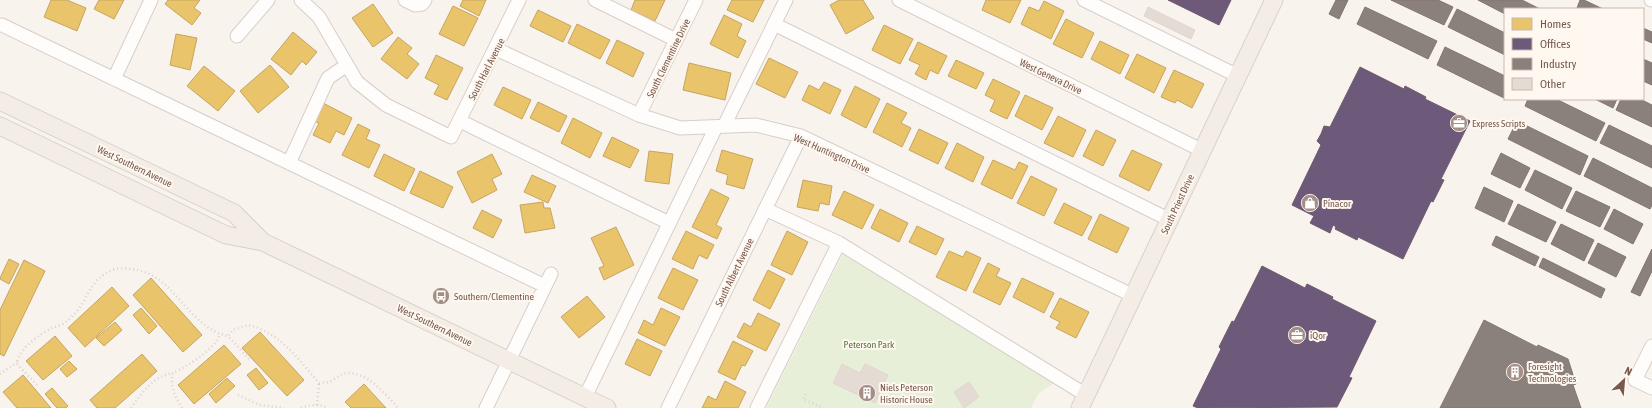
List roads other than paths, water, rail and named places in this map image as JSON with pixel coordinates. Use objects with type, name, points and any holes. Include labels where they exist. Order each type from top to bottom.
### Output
[{"type":"main road","name":"South Priest Drive","points":[[1083,401],[1274,0]]},
{"type":"main road","name":"West Southern Avenue","points":[[0,101],[234,213],[263,242]]},
{"type":"main road","name":"West Southern Avenue","points":[[0,126],[226,235],[263,242],[607,408]]},
{"type":"street","points":[[114,79],[151,0]]},
{"type":"street","points":[[237,36],[268,0]]},
{"type":"street","points":[[289,163],[328,78],[347,66],[319,17],[301,0]]},
{"type":"street","points":[[405,0],[415,5],[422,4],[425,0]]},
{"type":"street","name":"South Harl Avenue","points":[[347,66],[357,82],[386,105],[451,137],[519,0]]},
{"type":"street","points":[[595,0],[609,3],[676,40]]},
{"type":"street","name":"South Clementine Drive","points":[[639,115],[696,0]]},
{"type":"street","points":[[585,397],[669,223],[786,0]]},
{"type":"street","name":"West Geneva Drive","points":[[899,0],[1203,151]]},
{"type":"street","points":[[1084,0],[1238,76]]},
{"type":"street","points":[[774,24],[1170,220]]},
{"type":"street","points":[[2,25],[545,286]]},
{"type":"street","name":"West Huntington Drive","points":[[496,49],[639,115],[680,128],[756,125],[801,136],[1134,296]]},
{"type":"street","points":[[460,121],[669,223]]},
{"type":"street","name":"South Albert Avenue","points":[[668,408],[801,136]]},
{"type":"street","points":[[765,209],[839,243],[1083,401]]},
{"type":"street","points":[[757,408],[839,243]]},
{"type":"street","points":[[486,408],[551,274]]},
{"type":"street","points":[[1652,346],[1635,380],[1652,388]]},
{"type":"place","name":"Express Scripts","points":[[1459,123]]},
{"type":"place","name":"Pinacor","points":[[1310,203]]},
{"type":"place","name":"Southern/Clementine","points":[[441,296]]},
{"type":"place","name":"iQor","points":[[1297,335]]},
{"type":"place","name":"Foresight Technologies","points":[[1515,372]]},
{"type":"place","name":"Niels Peterson Historic House","points":[[867,393]]},
{"type":"park label","name":"Peterson Park","points":[[869,344]]}]
